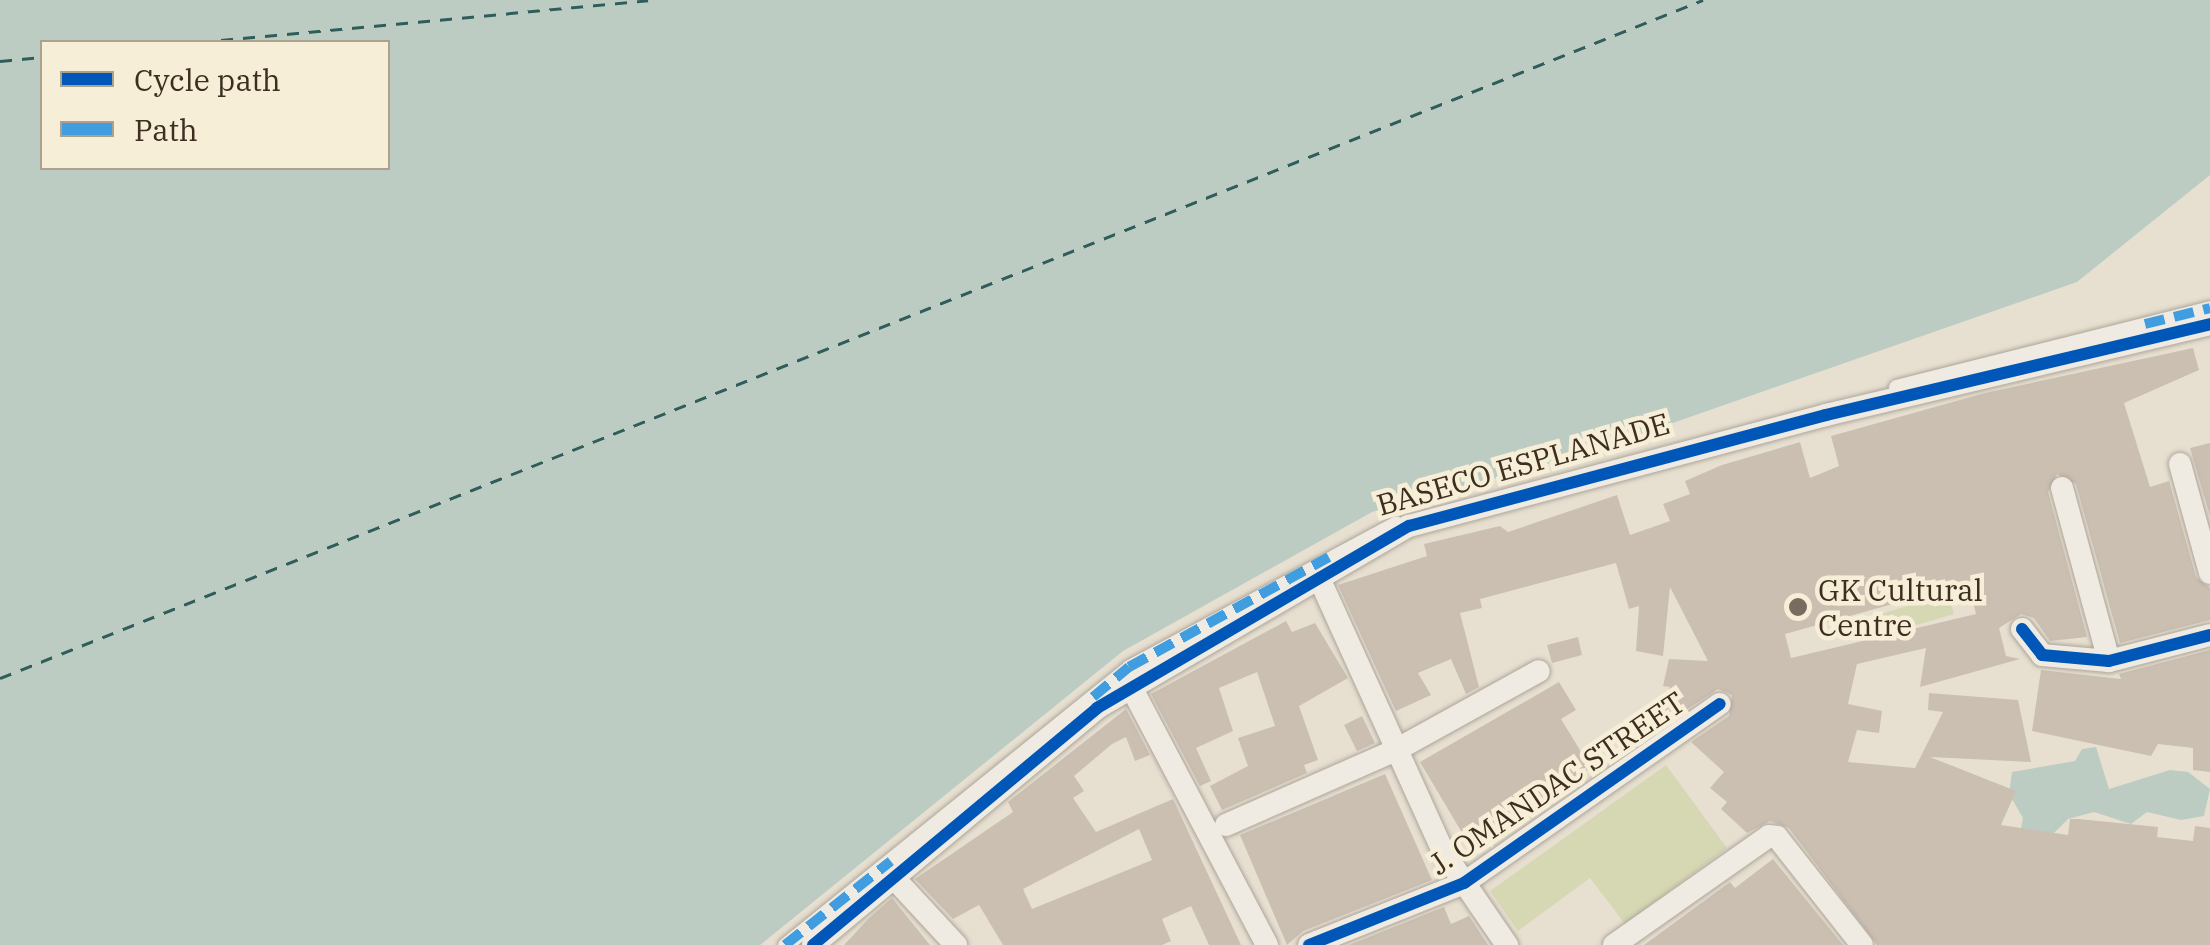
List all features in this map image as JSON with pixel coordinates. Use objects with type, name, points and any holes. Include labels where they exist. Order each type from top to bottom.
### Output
[{"type":"street","name":"BASECO ESPLANADE","points":[[785,945],[1130,667],[1391,524],[2210,308]]},
{"type":"street","points":[[813,945],[1130,685],[1410,526],[1826,415],[2210,324]]},
{"type":"street","points":[[2180,464],[2210,572]]},
{"type":"street","points":[[2062,488],[2109,661]]},
{"type":"street","points":[[1319,578],[1396,750],[1464,883],[1507,945]]},
{"type":"street","points":[[2022,629],[2042,655],[2109,661],[2210,635]]},
{"type":"street","points":[[1226,826],[1396,750],[1539,671]]},
{"type":"street","points":[[1130,685],[1267,945]]},
{"type":"street","name":"J. OMANDAC STREET","points":[[1309,945],[1464,883],[1720,704]]},
{"type":"street","points":[[1614,945],[1770,836],[1778,837],[1862,945]]},
{"type":"street","points":[[893,877],[956,945]]},
{"type":"green space","points":[[1948,594],[1954,614],[1865,640],[1860,620]]},
{"type":"green space","points":[[1666,765],[1727,848],[1625,924],[1590,878],[1518,931],[1490,891]]},
{"type":"shaded area","points":[[0,0],[2210,0],[2210,175],[2077,282],[1581,455],[1372,512],[1123,651],[760,945],[0,945]]},
{"type":"shaded area","points":[[2096,747],[2109,789],[2170,770],[2188,772],[2210,789],[2204,816],[2181,820],[2147,812],[2131,824],[2094,812],[2068,819],[2050,837],[2020,834],[2023,818],[2009,794],[2012,772],[2075,761],[2082,749]]},
{"type":"building","points":[[2193,348],[2199,370],[2124,403],[2150,487],[2169,481],[2196,577],[2210,588],[2210,620],[2120,643],[2076,484],[2057,474],[2048,492],[2087,637],[2050,641],[2034,618],[2021,614],[1999,628],[2006,656],[2020,659],[1920,687],[1926,648],[1857,664],[1848,704],[1882,711],[1879,733],[1857,730],[1848,762],[1915,768],[1943,712],[1928,710],[1929,693],[2018,700],[2031,762],[1930,757],[2016,791],[2001,825],[2068,835],[2070,819],[2079,819],[2158,827],[2157,837],[2193,841],[2195,826],[2210,828],[2210,945],[1877,945],[1789,828],[1770,821],[1747,833],[1721,809],[1727,802],[1710,788],[1724,772],[1691,742],[1729,716],[1732,695],[1718,689],[1672,719],[1660,714],[1670,687],[1663,686],[1669,659],[1708,661],[1670,587],[1663,656],[1636,651],[1639,606],[1629,609],[1616,563],[1480,599],[1482,608],[1460,613],[1479,687],[1466,694],[1451,659],[1418,673],[1431,695],[1396,711],[1338,585],[1427,556],[1424,544],[1500,526],[1508,532],[1617,495],[1630,535],[1670,521],[1663,504],[1690,494],[1685,481],[1722,465],[1800,442],[1810,478],[1839,466],[1831,436],[1985,393]],"holes":[[[1968,583],[1976,614],[1791,658],[1785,634]]]},
{"type":"building","points":[[2210,443],[2210,516],[2190,448]]},
{"type":"building","points":[[1286,621],[1292,632],[1315,623],[1348,678],[1299,706],[1318,760],[1304,765],[1307,773],[1222,810],[1210,786],[1248,766],[1238,738],[1275,726],[1257,672],[1219,688],[1233,731],[1196,748],[1211,781],[1200,786],[1151,694]]},
{"type":"building","points":[[1578,637],[1582,655],[1552,663],[1547,645]]},
{"type":"building","points":[[2210,650],[2210,772],[2193,770],[2193,748],[2158,744],[2151,756],[2032,731],[2041,670],[2121,679],[2119,674]]},
{"type":"building","points":[[1559,682],[1576,710],[1561,719],[1591,768],[1503,826],[1507,833],[1474,853],[1420,762]]},
{"type":"building","points":[[1126,709],[1150,755],[1135,761],[1126,737],[1112,744],[1074,776],[1084,791],[1073,798],[1096,832],[1173,799],[1241,945],[1209,945],[1191,906],[1162,919],[1171,941],[1162,945],[1003,945],[979,905],[953,919],[915,879],[1013,812],[1008,802]],"holes":[[[1139,829],[1152,860],[1032,909],[1023,889]]]},
{"type":"building","points":[[1362,716],[1375,743],[1357,751],[1344,725]]},
{"type":"building","points":[[1385,774],[1432,880],[1303,931],[1287,945],[1240,835]]},
{"type":"building","points":[[1773,859],[1843,945],[1644,945],[1730,882],[1735,888]]},
{"type":"building","points":[[892,898],[930,945],[844,945],[869,918]]},
{"type":"building","points":[[1444,907],[1451,924],[1469,916],[1488,945],[1349,945]]},
{"type":"ferry route","points":[[220,40],[648,0]]},
{"type":"ferry route","points":[[0,678],[1703,0]]},
{"type":"ferry route","points":[[0,61],[40,57]]},
{"type":"marked path","points":[[2145,324],[2210,308]]},
{"type":"marked path","points":[[1093,697],[1129,667],[1329,557]]},
{"type":"marked path","points":[[785,945],[891,861]]},
{"type":"cycle path","points":[[813,945],[1097,708],[1409,526],[1826,415],[2210,324]]},
{"type":"cycle path","points":[[2022,629],[2042,655],[2109,661],[2210,635]]},
{"type":"cycle path","points":[[1309,945],[1464,883],[1720,704]]},
{"type":"place","name":"GK Cultural Centre","points":[[1798,607]]}]
